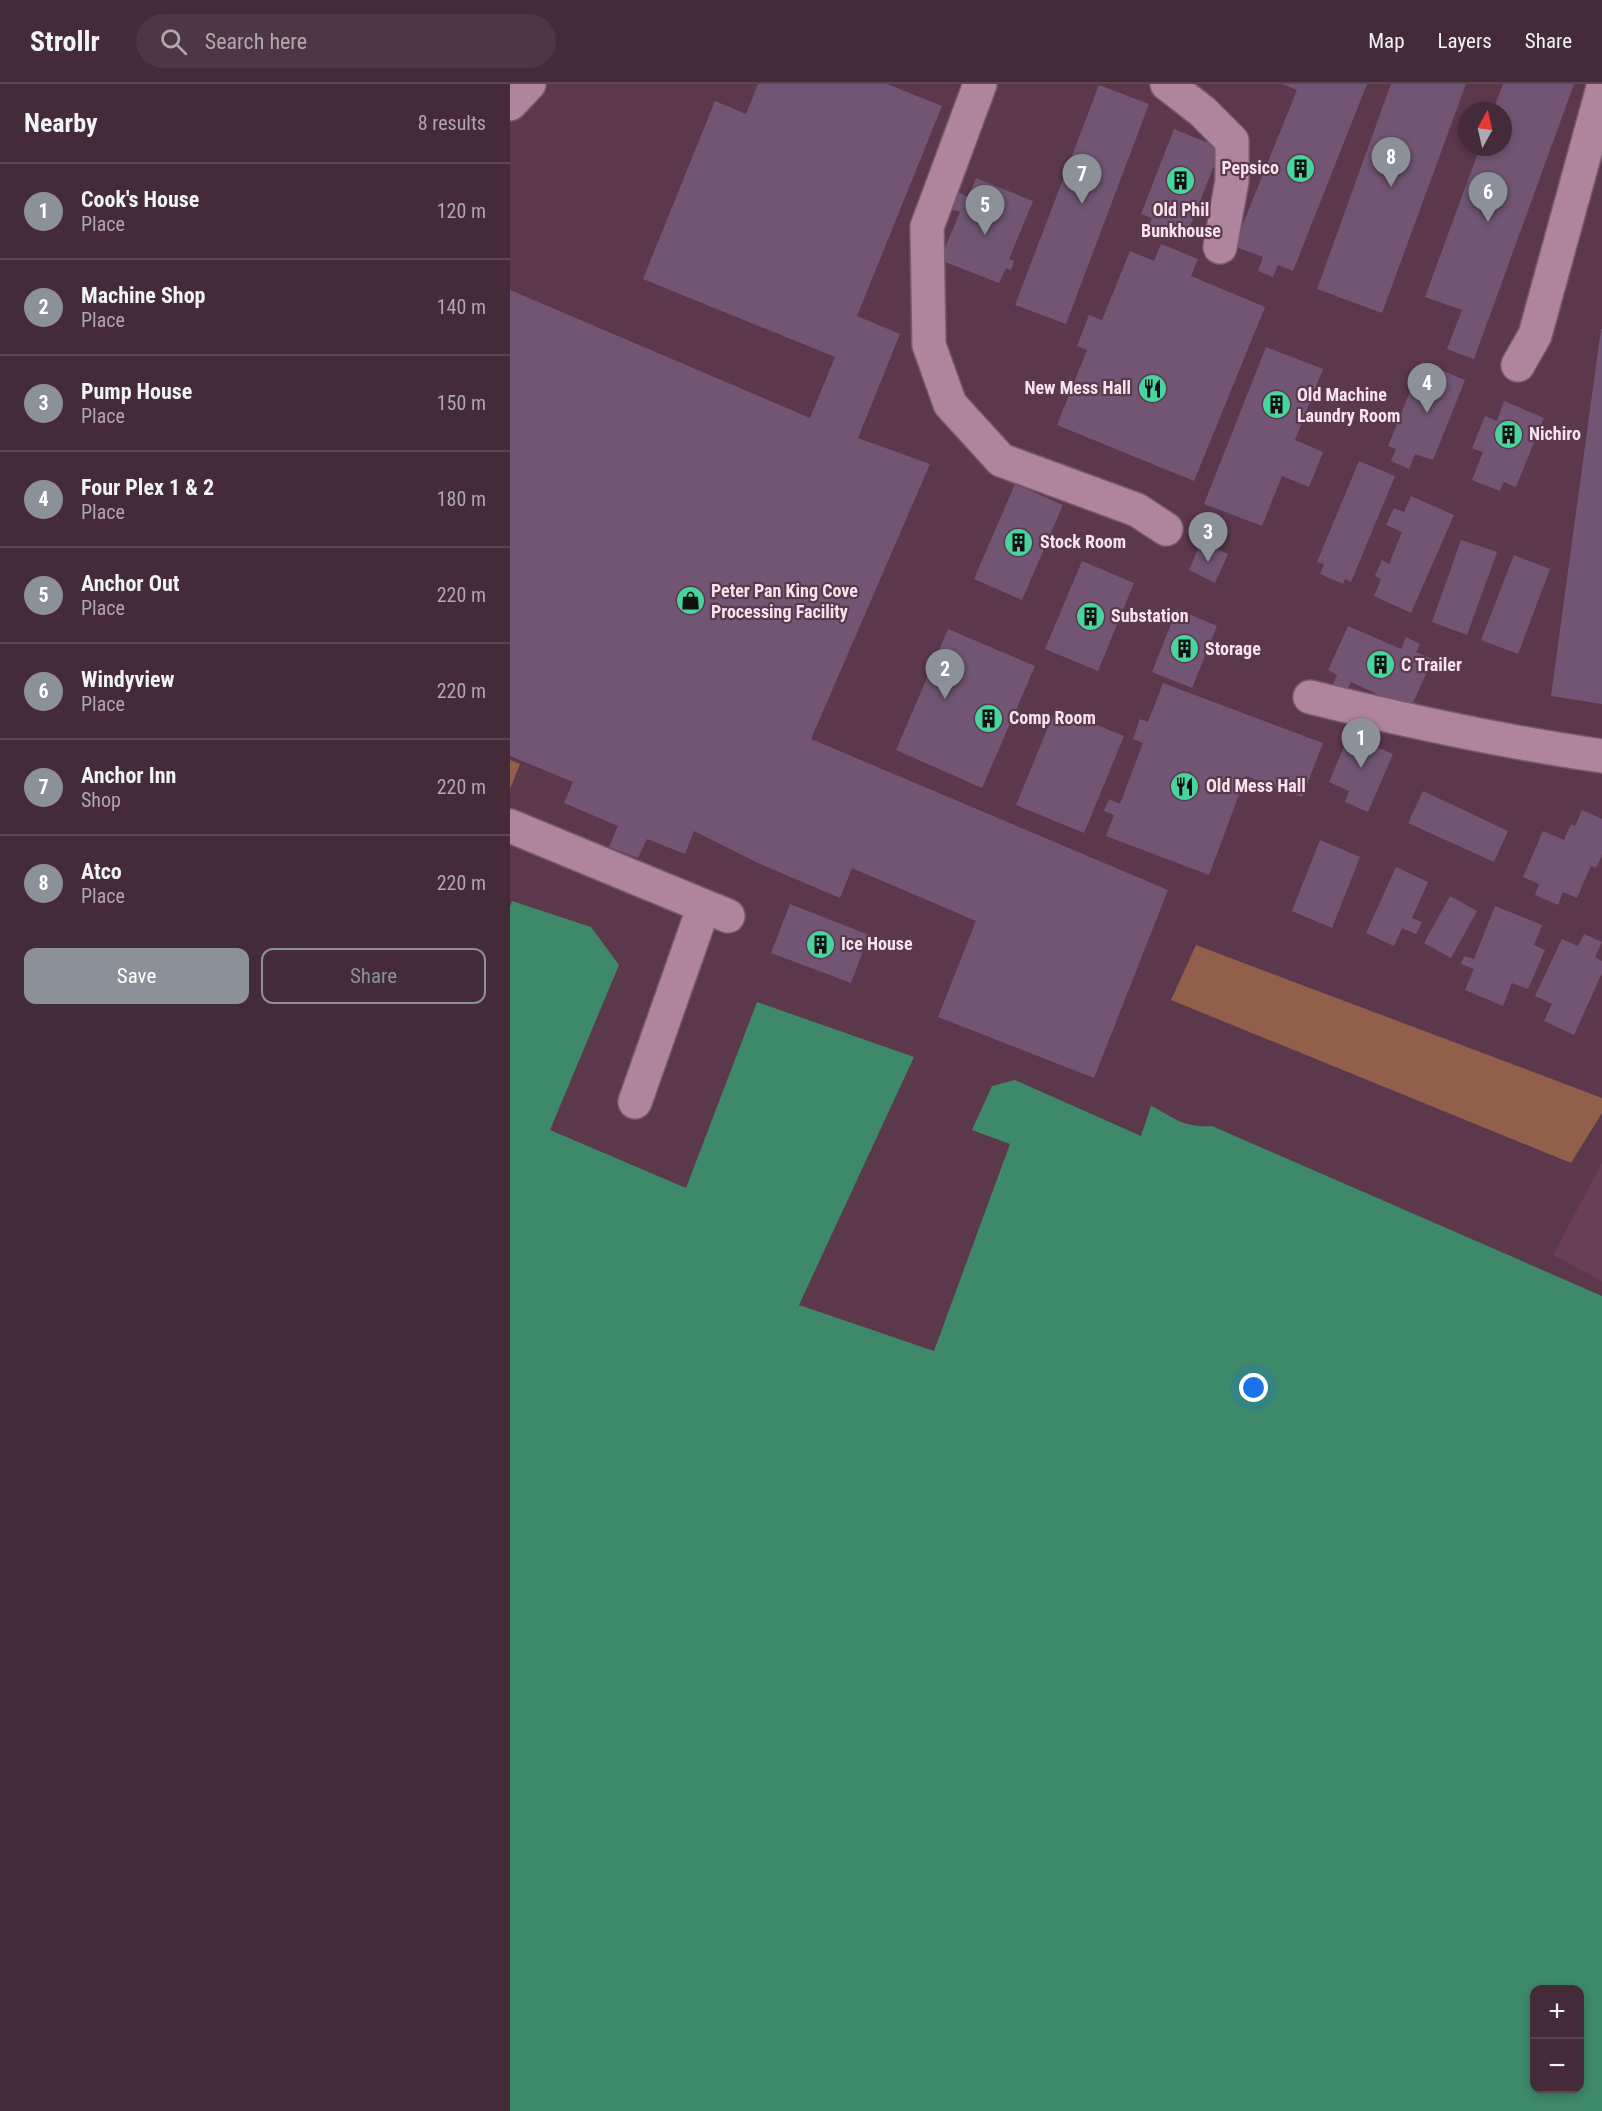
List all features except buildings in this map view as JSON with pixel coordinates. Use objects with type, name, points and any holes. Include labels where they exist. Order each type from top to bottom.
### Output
[{"type":"lane","points":[[510,104],[529,84]]},
{"type":"lane","points":[[980,84],[927,227],[929,345],[950,404],[1001,460],[1137,510],[1166,529]]},
{"type":"lane","points":[[1167,84],[1202,111],[1232,141],[1232,181],[1220,247]]},
{"type":"lane","points":[[1518,365],[1535,335],[1602,91]]},
{"type":"lane","points":[[1310,697],[1418,723],[1602,756]]},
{"type":"lane","points":[[510,826],[716,911],[635,1102]]},
{"type":"shaded area","points":[[510,760],[520,764],[510,789]]},
{"type":"shaded area","points":[[512,901],[591,927],[619,965],[550,1130],[686,1188],[757,1002],[914,1057],[799,1305],[934,1351],[1010,1144],[972,1130],[992,1086],[1015,1080],[1141,1136],[1151,1106],[1182,1122],[1197,1126],[1212,1126],[1602,1296],[1602,2111],[510,2111],[510,907]]},
{"type":"shaded area","points":[[1196,945],[1602,1098],[1602,1113],[1571,1163],[1171,1000]]},
{"type":"shaded area","points":[[1602,1163],[1602,1281],[1553,1255]]},
{"type":"place","name":"Pepsico","points":[[1300,168]]},
{"type":"place","name":"Old Phil Bunkhouse","points":[[1181,181]]},
{"type":"place","name":"Atco","points":[[1391,187]]},
{"type":"place","name":"Anchor Inn","points":[[1082,204]]},
{"type":"place","name":"Windyview","points":[[1488,222]]},
{"type":"place","name":"Anchor Out","points":[[985,235]]},
{"type":"place","name":"New Mess Hall","points":[[1152,388]]},
{"type":"place","name":"Old Machine Laundry Room","points":[[1276,405]]},
{"type":"place","name":"Four Plex 1 & 2","points":[[1427,413]]},
{"type":"place","name":"Nichiro","points":[[1508,434]]},
{"type":"place","name":"Stock Room","points":[[1019,542]]},
{"type":"place","name":"Pump House","points":[[1208,562]]},
{"type":"place","name":"Peter Pan King Cove Processing Facility","points":[[690,601]]},
{"type":"place","name":"Substation","points":[[1090,616]]},
{"type":"place","name":"Storage","points":[[1184,649]]},
{"type":"place","name":"C Trailer","points":[[1380,665]]},
{"type":"place","name":"Machine Shop","points":[[945,699]]},
{"type":"place","name":"Comp Room","points":[[988,718]]},
{"type":"place","name":"Cook's House","points":[[1361,768]]},
{"type":"place","name":"Old Mess Hall","points":[[1185,786]]},
{"type":"place","name":"Ice House","points":[[820,944]]}]
